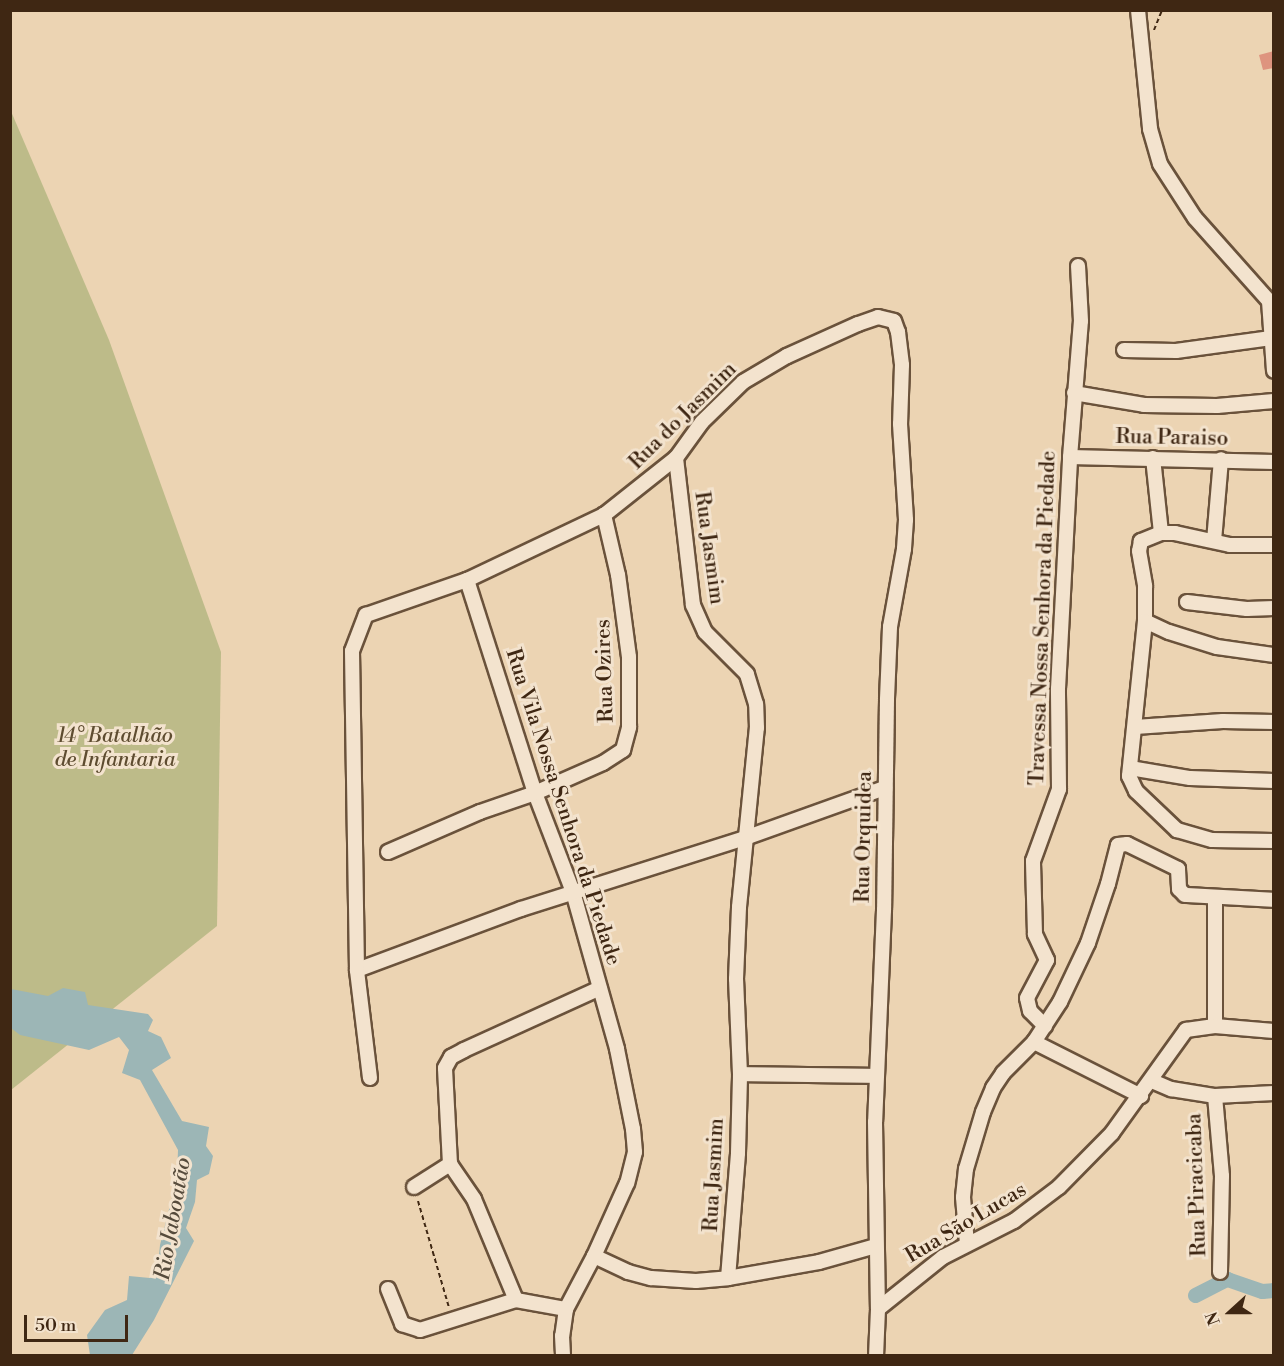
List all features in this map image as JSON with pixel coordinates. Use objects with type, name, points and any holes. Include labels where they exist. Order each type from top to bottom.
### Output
[{"type":"street","points":[[1137,10],[1150,129],[1160,164],[1196,218],[1271,302],[1274,371]]},
{"type":"street","name":"Travessa Nossa Senhora da Piedade","points":[[1045,1026],[1030,1011],[1027,998],[1047,960],[1035,934],[1033,861],[1059,789],[1058,689],[1074,393],[1081,321],[1078,266]]},
{"type":"street","name":"Rua do Jasmim","points":[[357,970],[352,651],[366,615],[467,579],[604,515],[676,458],[702,422],[725,397],[757,373],[870,319],[878,316],[894,321]]},
{"type":"street","name":"Rua Orquidea","points":[[876,1356],[878,1309],[876,1076],[884,910],[890,627],[904,549],[906,520],[900,424],[902,364],[898,332],[894,321]]},
{"type":"street","points":[[1124,350],[1176,351],[1271,338]]},
{"type":"street","points":[[1074,393],[1144,405],[1217,406],[1274,401]]},
{"type":"street","name":"Rua Paraiso","points":[[1070,457],[1274,462]]},
{"type":"street","name":"Rua Jasmim","points":[[676,458],[693,605],[705,632],[741,666],[755,693],[757,728],[745,838],[736,980],[740,1074],[738,1153],[728,1278]]},
{"type":"street","points":[[1153,458],[1161,533]]},
{"type":"street","points":[[1214,541],[1221,459]]},
{"type":"street","name":"Rua Ozires","points":[[388,852],[480,812],[535,793],[603,763],[623,750],[628,739],[629,657],[624,610],[604,515]]},
{"type":"street","points":[[1274,545],[1230,545],[1195,536],[1161,533],[1141,541],[1139,551],[1145,586],[1145,621],[1130,775],[1177,830],[1212,840],[1274,842]]},
{"type":"street","name":"Rua Vila Nossa Senhora da Piedade","points":[[467,579],[535,793],[573,892],[628,1095],[635,1152],[627,1183],[594,1256],[566,1309],[562,1336],[563,1356]]},
{"type":"street","points":[[1187,602],[1238,608],[1274,608]]},
{"type":"street","points":[[1145,621],[1206,644],[1274,655]]},
{"type":"street","points":[[1135,727],[1223,721],[1274,722]]},
{"type":"street","points":[[1130,775],[1274,781]]},
{"type":"street","points":[[370,1078],[357,970],[573,892],[745,838],[885,788]]},
{"type":"street","points":[[967,1244],[963,1197],[966,1169],[982,1112],[1003,1073],[1034,1042],[1045,1026],[1088,943],[1108,884],[1118,845],[1127,844],[1175,867],[1180,873],[1178,885],[1182,892],[1215,898],[1274,900]]},
{"type":"street","points":[[1215,898],[1215,1026],[1274,1031]]},
{"type":"street","points":[[516,1300],[474,1199],[450,1164],[445,1068],[451,1058],[464,1050],[600,988]]},
{"type":"street","name":"Rua São Lucas","points":[[878,1309],[924,1270],[967,1244],[1014,1221],[1059,1188],[1088,1161],[1141,1096],[1186,1030],[1215,1026]]},
{"type":"street","points":[[1034,1042],[1141,1096]]},
{"type":"street","points":[[740,1074],[876,1076]]},
{"type":"street","points":[[1152,1081],[1171,1089],[1215,1096],[1274,1093]]},
{"type":"street","name":"Rua Piracicaba","points":[[1215,1096],[1222,1176],[1220,1272]]},
{"type":"street","points":[[414,1187],[450,1164]]},
{"type":"street","points":[[594,1256],[628,1272],[651,1278],[696,1281],[786,1269],[876,1246]]},
{"type":"street","points":[[388,1289],[397,1317],[406,1328],[420,1330],[516,1300],[566,1309]]},
{"type":"path","points":[[414,1187],[453,1319]]},
{"type":"green space","name":"14° Batalhão de Infantaria","points":[[10,109],[109,340],[221,652],[217,926],[11,1090]]},
{"type":"water","name":"Rio Jaboatão","points":[[63,988],[85,992],[88,1005],[148,1014],[153,1020],[148,1031],[161,1037],[171,1058],[152,1070],[182,1121],[209,1127],[206,1146],[213,1156],[209,1174],[197,1180],[195,1202],[186,1228],[194,1241],[154,1320],[132,1355],[90,1355],[87,1335],[105,1310],[127,1300],[129,1276],[150,1278],[158,1265],[160,1245],[177,1178],[178,1150],[140,1080],[122,1073],[129,1050],[119,1037],[89,1050],[20,1035],[11,1028],[11,989],[48,996]]},
{"type":"building","points":[[1274,51],[1274,68],[1263,70],[1259,55]]},
{"type":"waterway","points":[[1195,1295],[1227,1279],[1262,1291],[1274,1290]]}]
